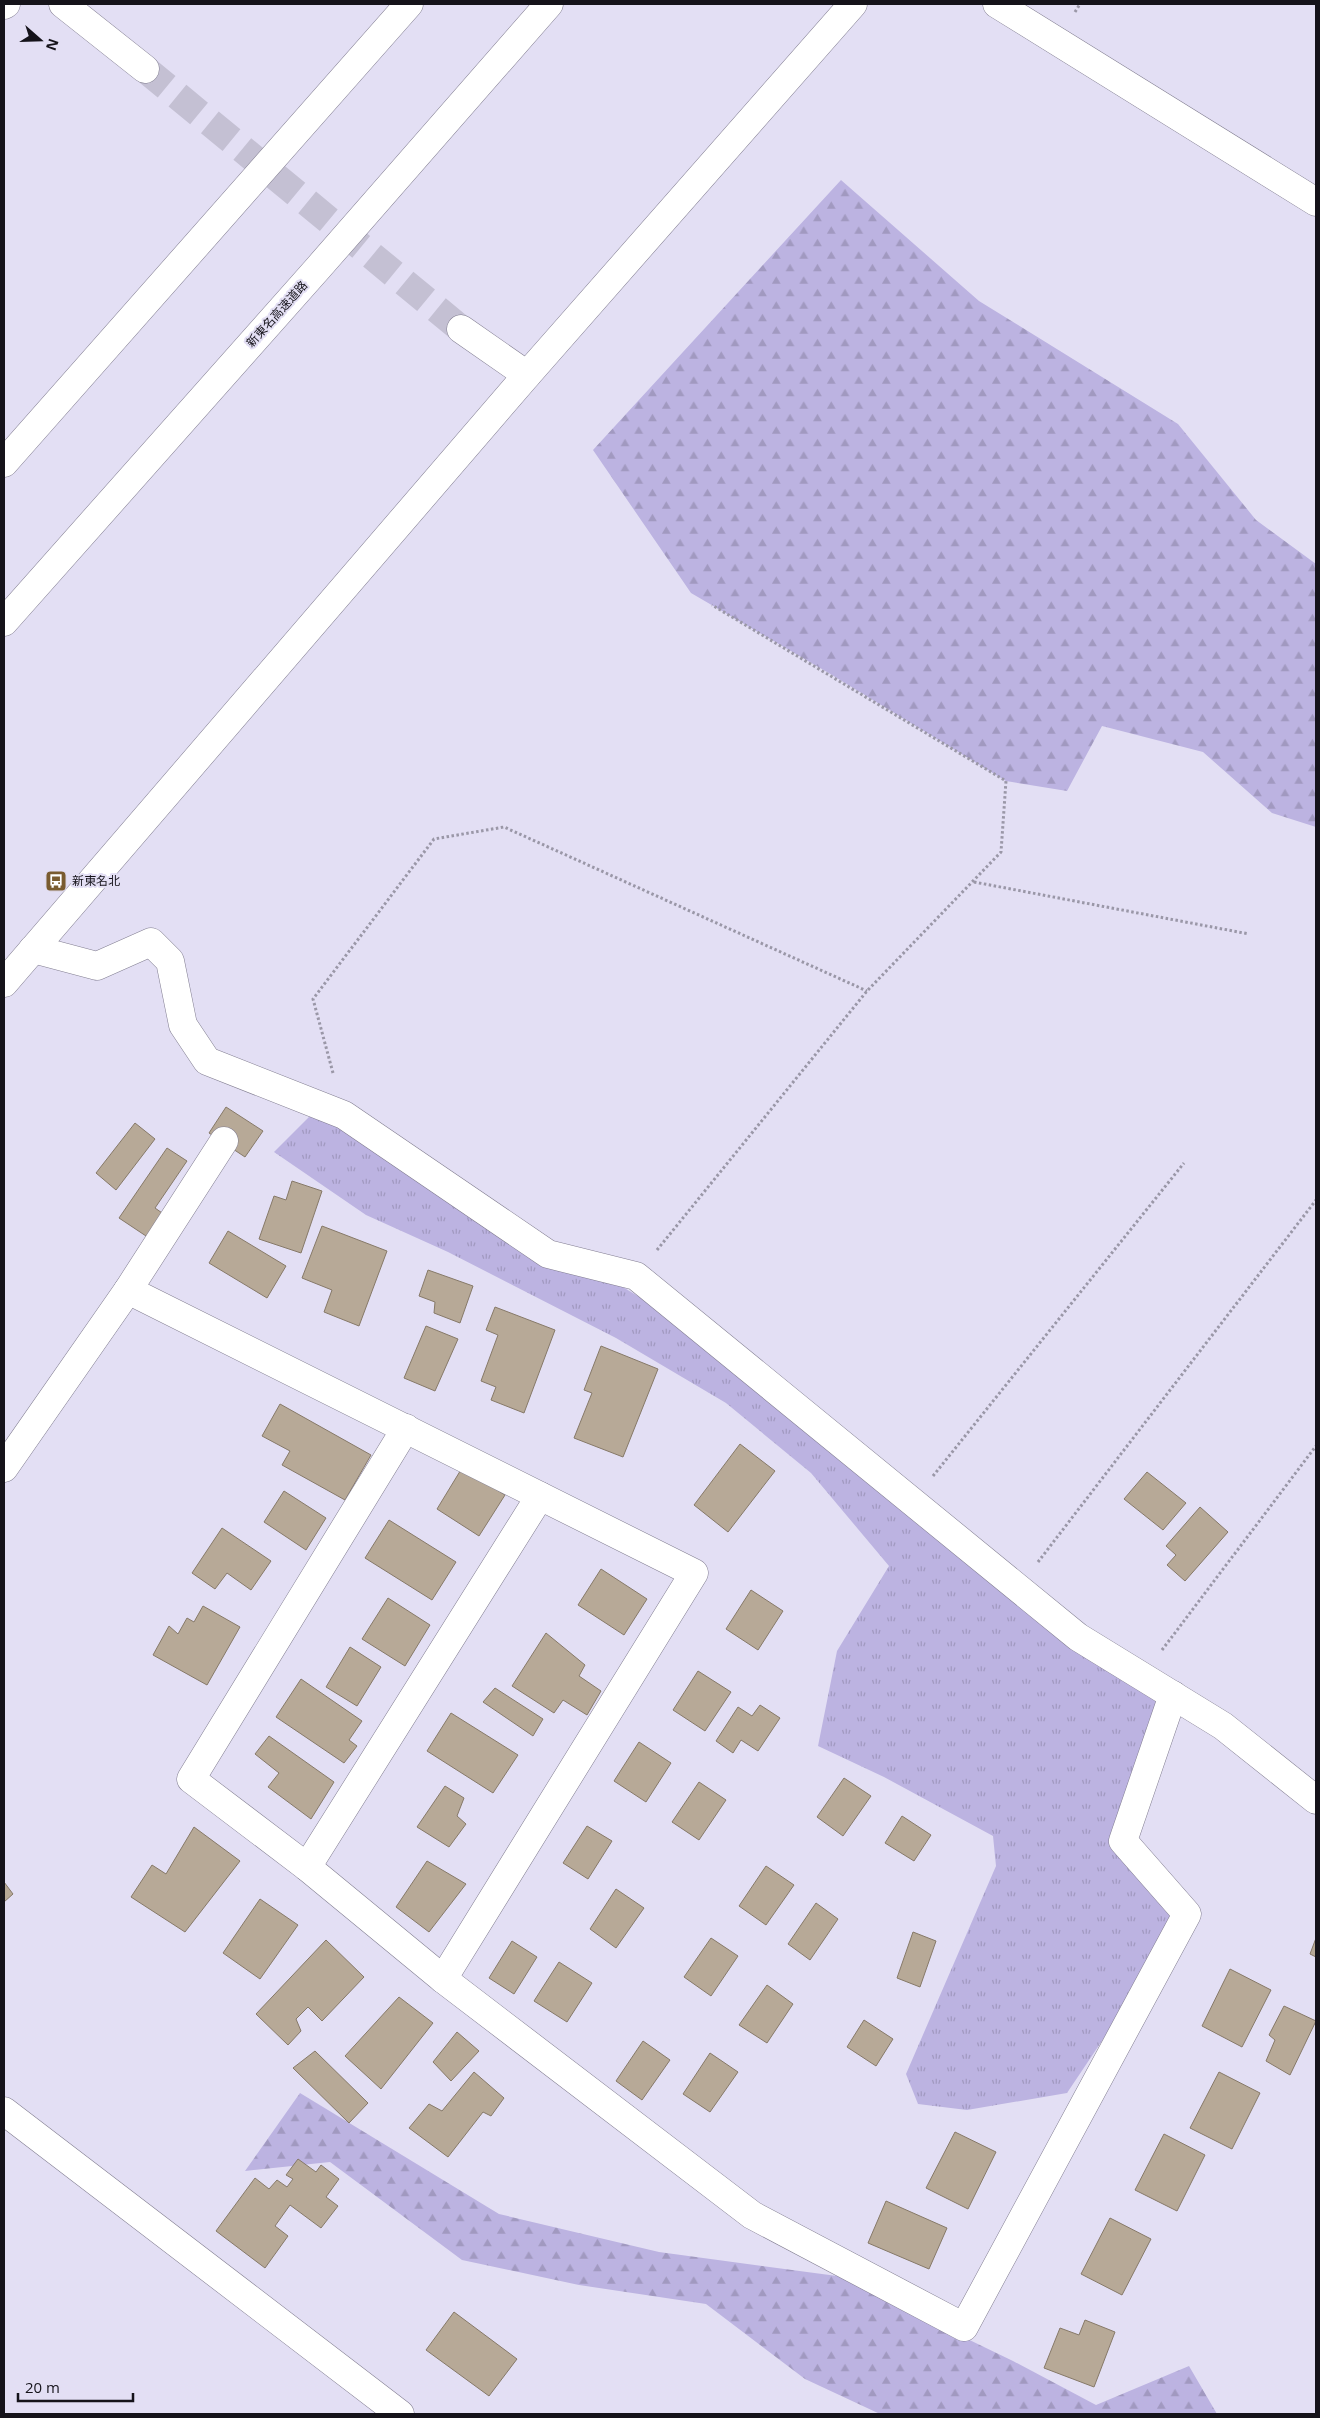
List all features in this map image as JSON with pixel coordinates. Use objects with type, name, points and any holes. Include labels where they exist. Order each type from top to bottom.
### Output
[{"type":"main road","points":[[63,4],[145,69]]},
{"type":"main road","points":[[4,464],[409,4]]},
{"type":"main road","name":"新東名高速道路","points":[[4,622],[319,267],[548,4]]},
{"type":"main road","points":[[4,983],[527,374],[853,4]]},
{"type":"main road","points":[[997,4],[1316,202]]},
{"type":"main road","points":[[461,329],[527,374]]},
{"type":"main road","points":[[33,949],[97,966],[151,942],[170,961],[183,1025],[207,1062],[344,1115],[548,1254],[636,1276],[1078,1637],[1223,1726],[1316,1800]]},
{"type":"main road","points":[[4,1468],[128,1290],[224,1142]]},
{"type":"main road","points":[[128,1290],[694,1573],[443,1979]]},
{"type":"main road","points":[[406,1428],[191,1779],[306,1867],[443,1979],[752,2215],[964,2327],[1187,1914],[1123,1841],[1173,1695]]},
{"type":"main road","points":[[306,1867],[540,1496]]},
{"type":"main road","points":[[4,2111],[400,2414]]},
{"type":"path","points":[[636,1276],[867,991],[1001,852],[1006,781],[712,605]]},
{"type":"path","points":[[344,1115],[313,999],[434,839],[504,826],[867,991]]},
{"type":"path","points":[[973,881],[1249,934]]},
{"type":"path","points":[[912,1502],[1184,1163]]},
{"type":"path","points":[[1018,1588],[1316,1200]]},
{"type":"path","points":[[1142,1676],[1316,1446]]},
{"type":"green space","points":[[841,180],[979,301],[1178,424],[1256,520],[1316,564],[1316,827],[1272,813],[1203,752],[1102,726],[1067,791],[1006,781],[827,672],[691,593],[593,450]]},
{"type":"green space","points":[[320,1106],[723,1347],[1163,1689],[1124,1852],[1187,1914],[1067,2093],[967,2110],[918,2104],[906,2074],[996,1866],[993,1836],[884,1777],[818,1746],[837,1651],[889,1566],[811,1473],[726,1403],[616,1338],[448,1252],[366,1215],[274,1152]]},
{"type":"green space","points":[[300,2093],[499,2214],[659,2252],[837,2276],[1013,2361],[1096,2405],[1189,2366],[1217,2414],[880,2414],[805,2379],[706,2304],[579,2285],[462,2260],[330,2162],[245,2171]]},
{"type":"building","points":[[226,1107],[263,1131],[245,1157],[209,1133]]},
{"type":"building","points":[[135,1123],[155,1139],[116,1190],[96,1173]]},
{"type":"building","points":[[167,1148],[187,1161],[155,1208],[165,1215],[149,1238],[119,1218]]},
{"type":"building","points":[[292,1181],[322,1191],[301,1253],[259,1239],[274,1196],[286,1200]]},
{"type":"building","points":[[322,1226],[387,1251],[359,1326],[324,1312],[332,1290],[302,1278]]},
{"type":"building","points":[[228,1231],[286,1266],[267,1298],[209,1263]]},
{"type":"building","points":[[428,1270],[473,1286],[460,1323],[434,1313],[435,1302],[419,1296]]},
{"type":"building","points":[[495,1307],[555,1330],[524,1413],[491,1400],[496,1387],[481,1381],[498,1335],[486,1330]]},
{"type":"building","points":[[426,1326],[458,1339],[435,1391],[404,1378]]},
{"type":"building","points":[[601,1346],[658,1369],[623,1457],[574,1438],[592,1393],[584,1390]]},
{"type":"building","points":[[280,1404],[371,1455],[345,1500],[282,1465],[290,1451],[262,1436]]},
{"type":"building","points":[[740,1444],[775,1471],[728,1532],[694,1505]]},
{"type":"building","points":[[462,1468],[505,1495],[479,1536],[437,1509]]},
{"type":"building","points":[[1147,1472],[1186,1503],[1163,1530],[1124,1499]]},
{"type":"building","points":[[284,1491],[326,1518],[306,1550],[264,1522]]},
{"type":"building","points":[[1200,1507],[1228,1532],[1185,1581],[1167,1565],[1176,1555],[1166,1546]]},
{"type":"building","points":[[389,1520],[456,1562],[432,1600],[365,1558]]},
{"type":"building","points":[[222,1528],[271,1561],[251,1590],[227,1573],[215,1589],[192,1573]]},
{"type":"building","points":[[601,1569],[647,1599],[624,1635],[578,1605]]},
{"type":"building","points":[[751,1590],[783,1611],[758,1650],[726,1629]]},
{"type":"building","points":[[388,1598],[430,1625],[405,1666],[362,1639]]},
{"type":"building","points":[[203,1606],[240,1627],[207,1685],[153,1655],[169,1626],[178,1634],[187,1618],[194,1622]]},
{"type":"building","points":[[546,1633],[585,1665],[579,1676],[601,1691],[587,1715],[563,1700],[554,1713],[512,1686]]},
{"type":"building","points":[[350,1647],[381,1667],[357,1706],[326,1687]]},
{"type":"building","points":[[698,1671],[731,1692],[705,1731],[673,1710]]},
{"type":"building","points":[[301,1679],[362,1721],[349,1740],[357,1746],[344,1763],[276,1717]]},
{"type":"building","points":[[495,1688],[543,1719],[533,1736],[483,1702]]},
{"type":"building","points":[[760,1705],[780,1718],[758,1751],[741,1740],[733,1753],[716,1741],[738,1707],[752,1716]]},
{"type":"building","points":[[451,1713],[518,1755],[493,1793],[427,1751]]},
{"type":"building","points":[[269,1736],[334,1782],[311,1819],[268,1787],[279,1773],[255,1754]]},
{"type":"building","points":[[639,1742],[671,1763],[646,1802],[614,1781]]},
{"type":"building","points":[[844,1778],[871,1796],[843,1836],[817,1817]]},
{"type":"building","points":[[699,1782],[726,1800],[699,1840],[672,1822]]},
{"type":"building","points":[[445,1786],[464,1798],[457,1816],[466,1824],[449,1847],[417,1827]]},
{"type":"building","points":[[902,1816],[931,1835],[914,1861],[885,1843]]},
{"type":"building","points":[[587,1826],[612,1841],[588,1879],[563,1863]]},
{"type":"building","points":[[194,1827],[240,1861],[185,1932],[131,1897],[152,1865],[166,1874]]},
{"type":"building","points":[[427,1861],[466,1884],[429,1932],[396,1907]]},
{"type":"building","points":[[766,1866],[794,1885],[766,1925],[739,1906]]},
{"type":"building","points":[[4,1882],[13,1894],[4,1902]]},
{"type":"building","points":[[616,1889],[644,1908],[616,1948],[590,1929]]},
{"type":"building","points":[[260,1899],[298,1925],[260,1979],[223,1953]]},
{"type":"building","points":[[816,1903],[838,1919],[810,1960],[788,1944]]},
{"type":"building","points":[[913,1932],[936,1941],[920,1987],[897,1978]]},
{"type":"building","points":[[711,1938],[738,1956],[711,1996],[684,1977]]},
{"type":"building","points":[[1316,1938],[1316,1957],[1310,1954]]},
{"type":"building","points":[[326,1940],[364,1977],[322,2021],[308,2007],[296,2019],[301,2031],[288,2045],[256,2014]]},
{"type":"building","points":[[512,1941],[537,1957],[514,1994],[489,1978]]},
{"type":"building","points":[[559,1962],[592,1983],[567,2022],[534,2001]]},
{"type":"building","points":[[1230,1969],[1271,1990],[1242,2047],[1202,2026]]},
{"type":"building","points":[[767,1985],[793,2004],[767,2043],[739,2025]]},
{"type":"building","points":[[399,1997],[433,2023],[381,2089],[345,2056]]},
{"type":"building","points":[[1284,2006],[1316,2021],[1290,2075],[1266,2061],[1275,2040],[1269,2035]]},
{"type":"building","points":[[864,2020],[893,2039],[876,2066],[847,2047]]},
{"type":"building","points":[[457,2032],[479,2051],[451,2081],[433,2062]]},
{"type":"building","points":[[643,2041],[670,2060],[642,2100],[616,2081]]},
{"type":"building","points":[[315,2051],[368,2103],[349,2123],[293,2068]]},
{"type":"building","points":[[710,2053],[738,2072],[710,2112],[683,2094]]},
{"type":"building","points":[[474,2072],[504,2098],[491,2116],[483,2112],[448,2157],[409,2128],[429,2104],[442,2111]]},
{"type":"building","points":[[1219,2072],[1260,2093],[1232,2149],[1190,2128]]},
{"type":"building","points":[[955,2132],[996,2152],[968,2209],[926,2188]]},
{"type":"building","points":[[1164,2134],[1205,2155],[1177,2211],[1135,2190]]},
{"type":"building","points":[[298,2159],[316,2172],[321,2165],[339,2179],[326,2197],[338,2206],[321,2228],[290,2205],[275,2226],[288,2236],[265,2268],[216,2231],[255,2178],[269,2189],[277,2180],[287,2187],[293,2179],[286,2175]]},
{"type":"building","points":[[886,2201],[947,2228],[929,2269],[868,2243]]},
{"type":"building","points":[[1110,2218],[1151,2239],[1122,2295],[1081,2274]]},
{"type":"building","points":[[454,2312],[517,2359],[489,2396],[426,2350]]},
{"type":"building","points":[[1085,2320],[1115,2332],[1094,2387],[1044,2368],[1060,2328],[1079,2335]]},
{"type":"tunnel","points":[[145,69],[461,329]]},
{"type":"place","name":"新東名北","points":[[56,881]]}]
